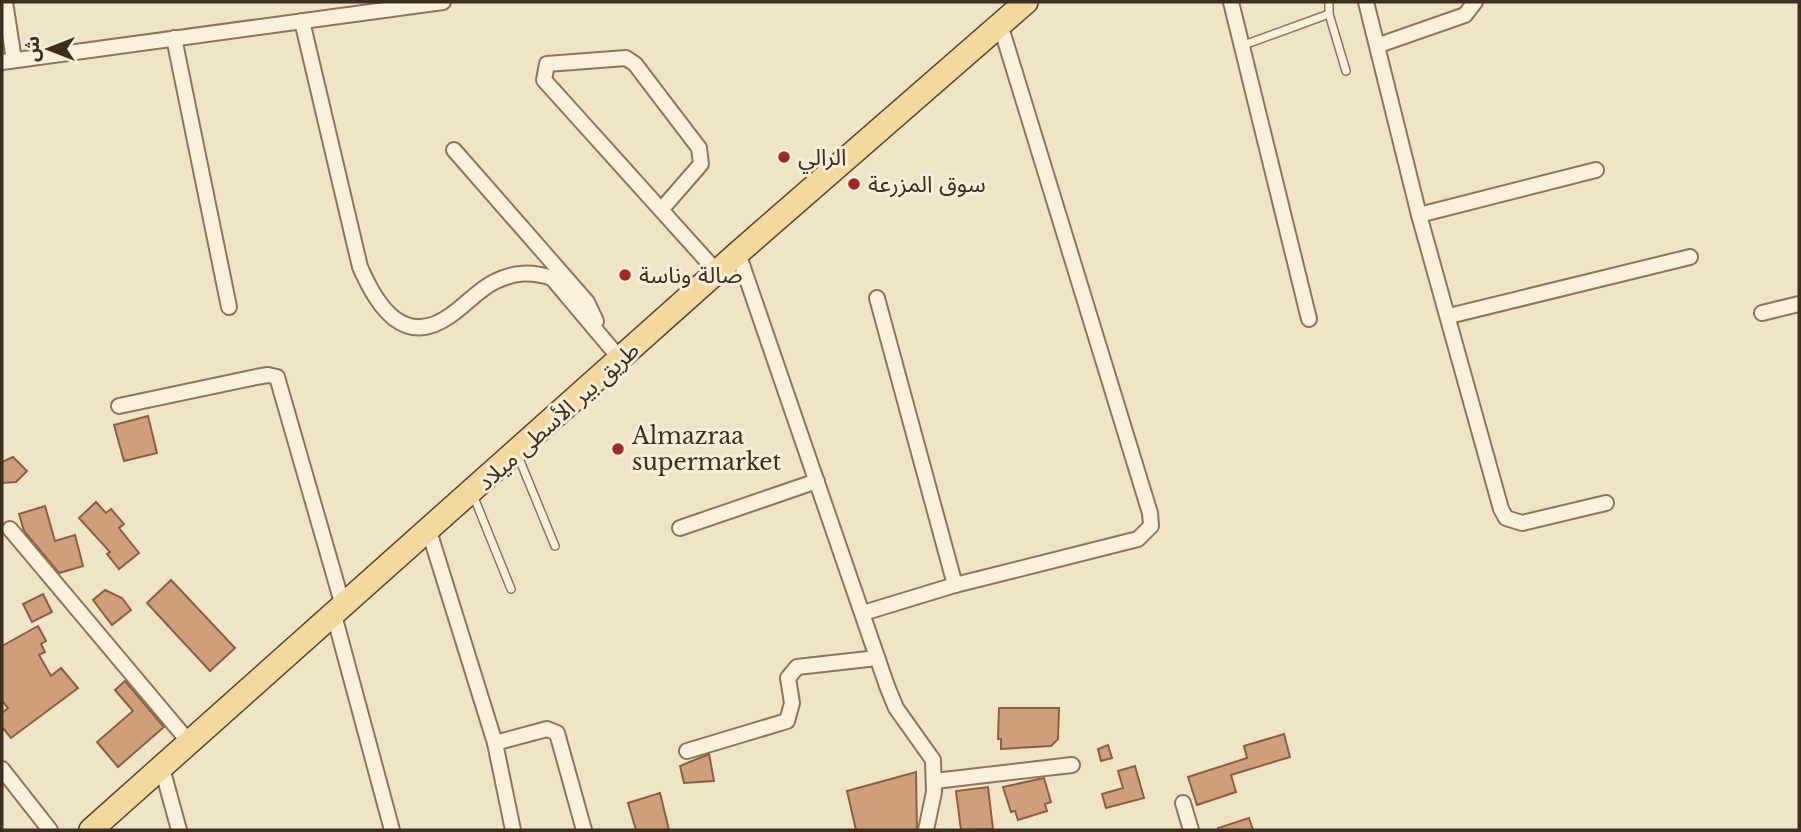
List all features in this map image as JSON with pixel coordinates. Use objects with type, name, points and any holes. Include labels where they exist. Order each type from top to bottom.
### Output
[{"type":"main road","name":"طريق بير الأسطى ميلاد","points":[[91,830],[738,253],[1026,2]]},
{"type":"street","points":[[5,2],[8,61],[443,2]]},
{"type":"street","points":[[1231,2],[1309,318]]},
{"type":"street","points":[[1366,2],[1379,45],[1419,215],[1501,509],[1506,518],[1522,523],[1606,503]]},
{"type":"street","points":[[1379,45],[1465,15],[1472,10],[1475,2]]},
{"type":"street","points":[[302,21],[313,73],[332,136],[360,267],[382,309],[404,324],[419,327],[437,324],[491,284],[519,273],[536,273],[552,278],[621,360]]},
{"type":"street","points":[[863,614],[955,585],[1138,539],[1151,526],[1150,513],[1090,309],[1000,24]]},
{"type":"street","points":[[174,38],[229,307]]},
{"type":"street","points":[[661,210],[701,164],[699,148],[635,64],[616,57],[547,64],[544,80],[661,210],[717,272]]},
{"type":"street","points":[[454,150],[587,302],[596,318],[597,329]]},
{"type":"street","points":[[1419,215],[1596,170]]},
{"type":"street","points":[[738,253],[896,708],[933,761],[934,781],[926,830]]},
{"type":"street","points":[[1449,316],[1690,257]]},
{"type":"street","points":[[877,298],[955,585]]},
{"type":"street","points":[[1762,313],[1799,304]]},
{"type":"street","points":[[119,406],[268,374],[277,377],[339,611],[392,830]]},
{"type":"street","points":[[680,528],[817,481]]},
{"type":"street","points":[[10,529],[190,742]]},
{"type":"street","points":[[429,531],[495,743],[513,830]]},
{"type":"street","points":[[687,751],[787,722],[792,703],[788,678],[797,667],[877,658]]},
{"type":"street","points":[[495,743],[547,729],[557,733],[584,830]]},
{"type":"street","points":[[934,781],[1072,765]]},
{"type":"street","points":[[162,768],[179,830]]},
{"type":"street","points":[[2,769],[50,830]]},
{"type":"street","points":[[1183,803],[1191,830]]},
{"type":"lane","points":[[1329,2],[1329,14],[1346,71]]},
{"type":"lane","points":[[1240,46],[1329,14]]},
{"type":"lane","points":[[516,453],[555,546]]},
{"type":"lane","points":[[472,493],[510,589]]},
{"type":"building","points":[[148,416],[157,453],[124,461],[114,425]]},
{"type":"building","points":[[13,457],[27,471],[16,482],[2,483],[2,462]]},
{"type":"building","points":[[96,502],[106,513],[111,509],[124,524],[119,528],[139,553],[119,569],[107,554],[110,552],[79,518]]},
{"type":"building","points":[[45,506],[55,541],[75,535],[83,566],[59,573],[24,531],[19,514]]},
{"type":"building","points":[[171,580],[235,648],[210,671],[147,603]]},
{"type":"building","points":[[105,590],[122,598],[131,610],[112,625],[93,600]]},
{"type":"building","points":[[43,594],[52,612],[32,622],[23,604]]},
{"type":"building","points":[[38,626],[46,641],[41,644],[45,652],[39,655],[51,676],[61,668],[78,688],[11,738],[2,727],[2,713],[8,708],[2,701],[2,646]]},
{"type":"building","points":[[125,681],[164,727],[118,767],[97,742],[133,711],[115,690]]},
{"type":"building","points":[[999,708],[1059,708],[1058,739],[1051,746],[1001,749],[1001,739],[998,739]]},
{"type":"building","points":[[1284,734],[1290,757],[1231,775],[1236,792],[1197,805],[1188,777],[1247,758],[1244,746]]},
{"type":"building","points":[[1108,745],[1112,758],[1101,761],[1098,749]]},
{"type":"building","points":[[709,754],[714,781],[684,783],[680,766]]},
{"type":"building","points":[[1135,766],[1144,798],[1106,808],[1102,794],[1123,788],[1118,771]]},
{"type":"building","points":[[916,772],[917,830],[856,830],[847,791]]},
{"type":"building","points":[[1044,778],[1051,802],[1045,804],[1047,811],[1018,820],[1015,811],[1011,812],[1003,787]]},
{"type":"building","points":[[988,787],[993,829],[961,830],[956,791]]},
{"type":"building","points":[[660,793],[669,830],[636,830],[628,803]]},
{"type":"building","points":[[1249,818],[1253,830],[1218,828]]},
{"type":"place","name":"الرالي","points":[[784,157]]},
{"type":"place","name":"سوق المزرعة","points":[[854,184]]},
{"type":"place","name":"صالة وناسة","points":[[625,275]]},
{"type":"place","name":"Almazraa supermarket","points":[[618,449]]}]
